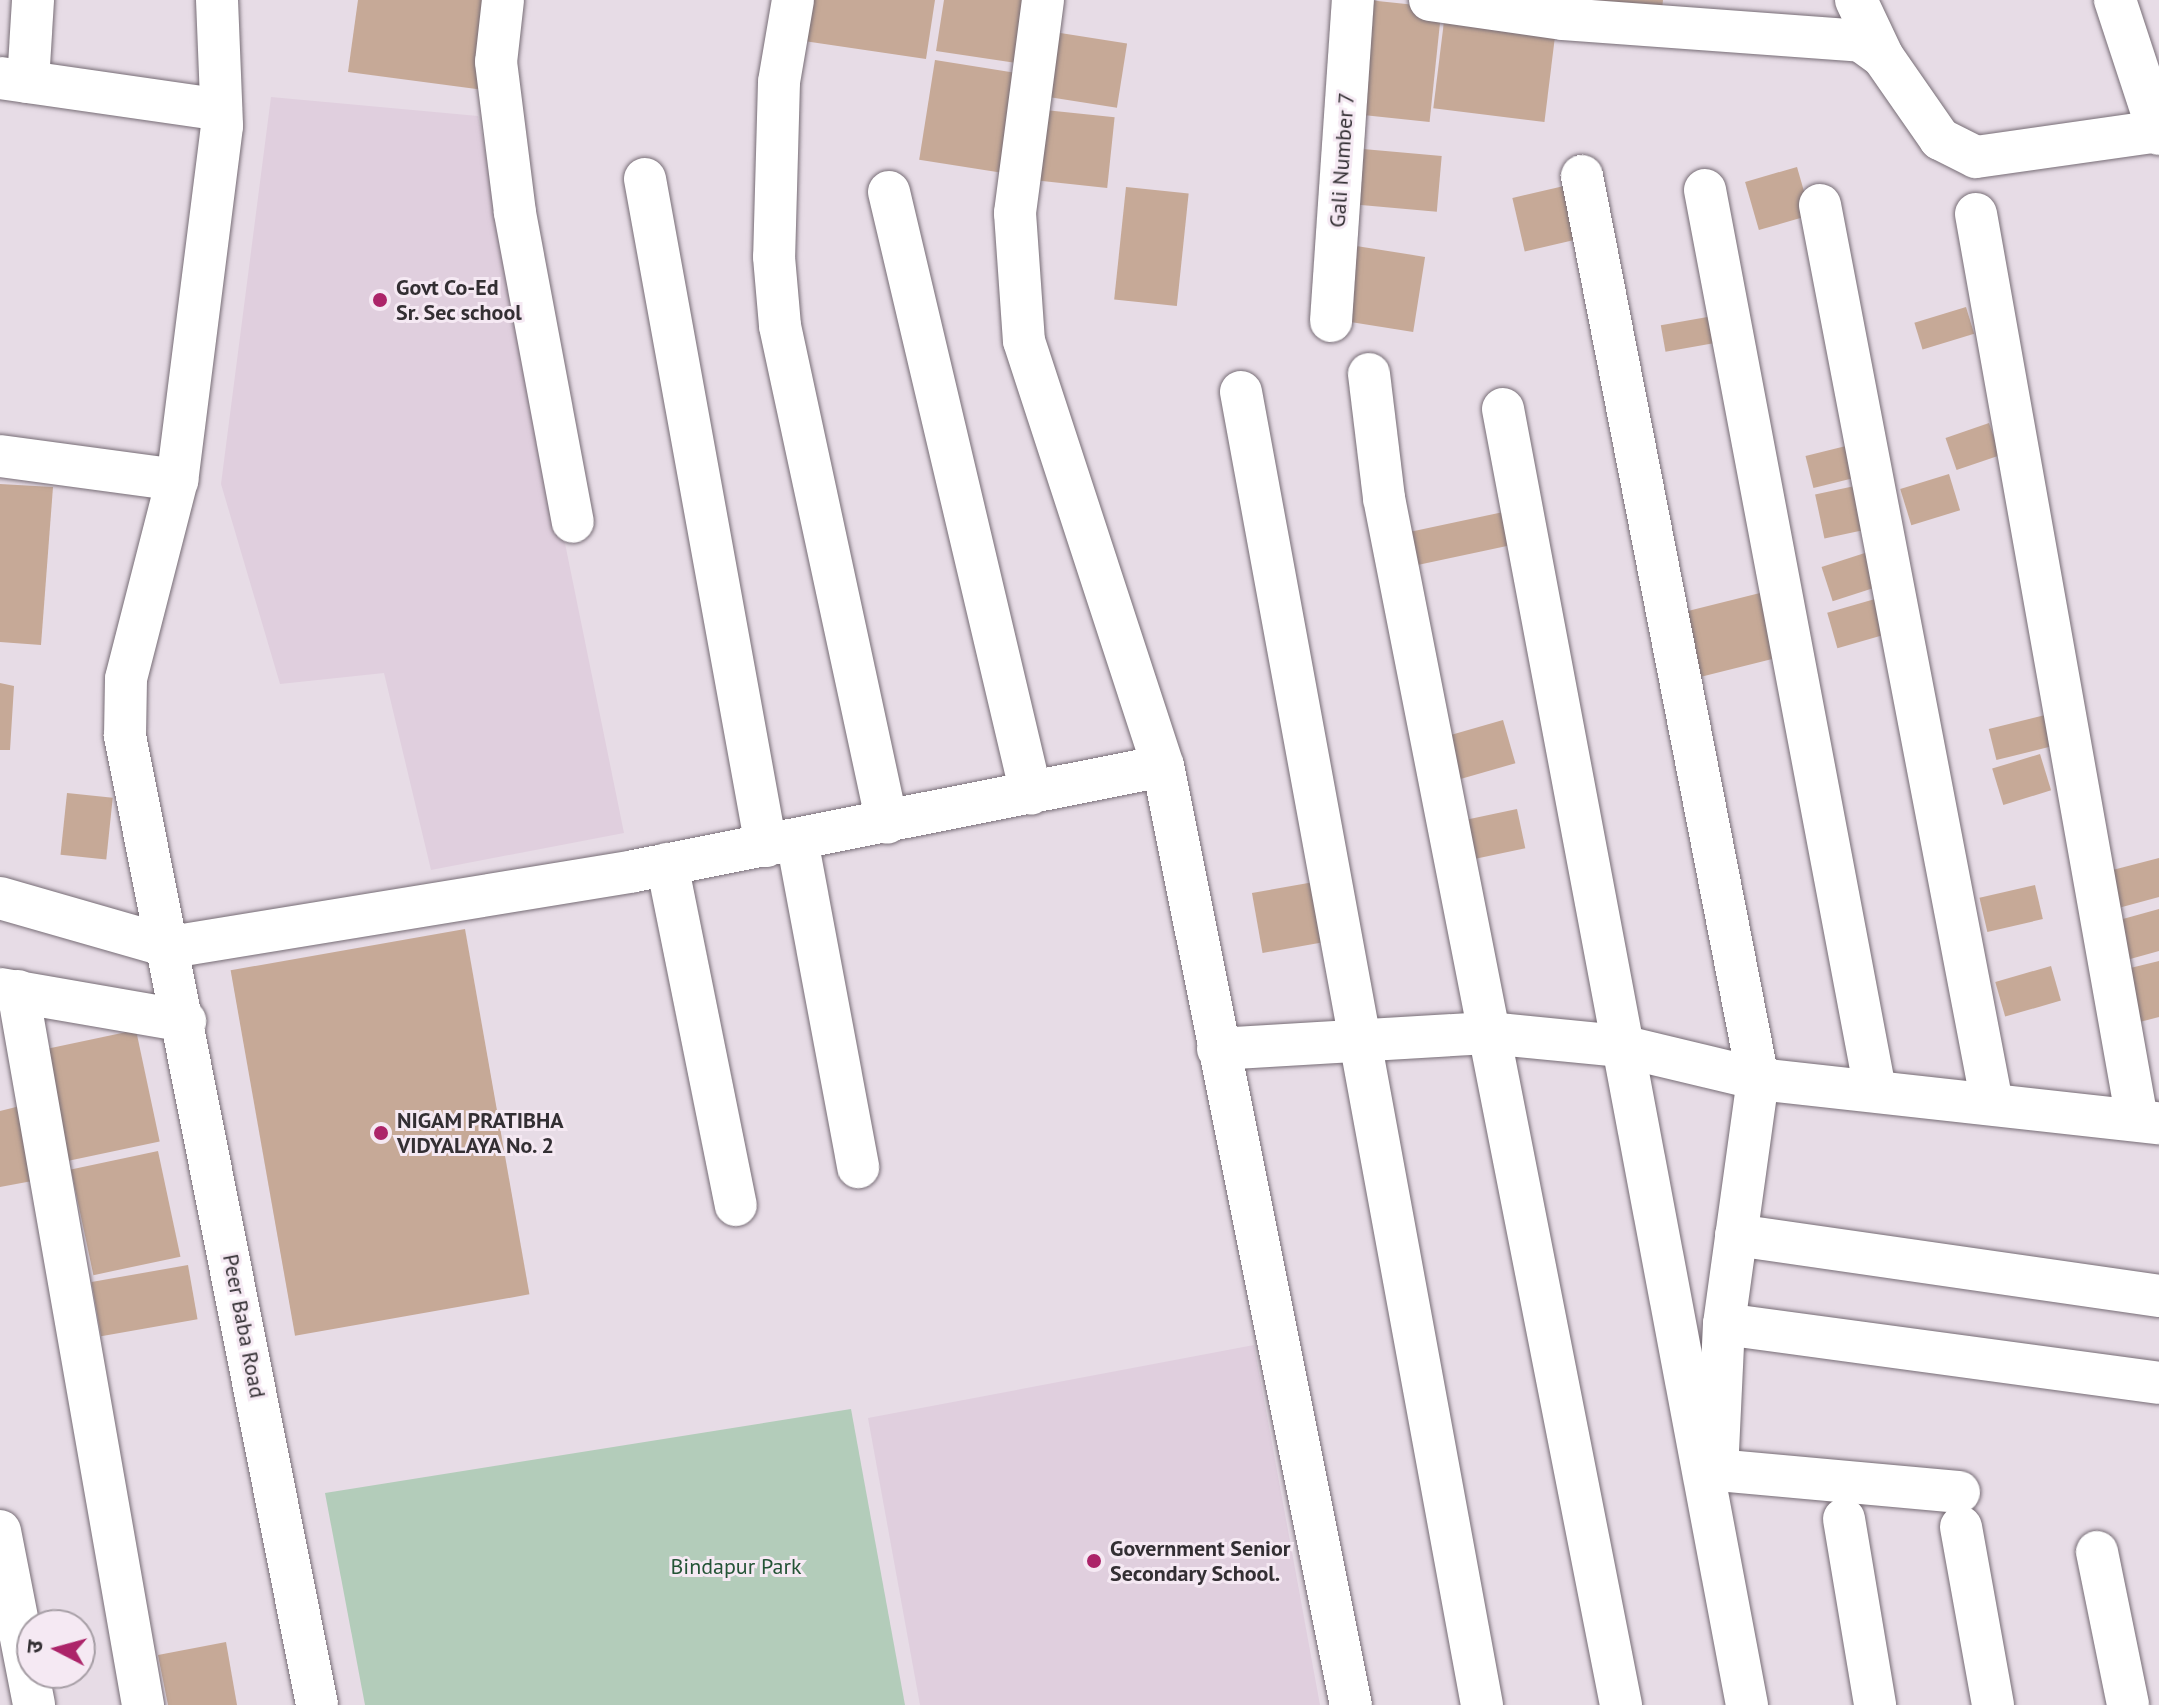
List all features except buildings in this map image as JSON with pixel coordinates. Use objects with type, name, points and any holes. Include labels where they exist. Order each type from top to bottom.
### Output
[{"type":"street","points":[[33,0],[14,80],[221,110]]},
{"type":"street","name":"Peer Baba Road","points":[[217,0],[221,110],[177,480],[124,709],[317,1705]]},
{"type":"street","points":[[503,0],[496,62],[515,213],[573,522]]},
{"type":"street","points":[[793,0],[779,82],[774,257],[780,326],[887,823]]},
{"type":"street","points":[[1043,0],[1015,213],[1015,288],[1039,403],[1163,766],[1351,1705]]},
{"type":"street","name":"Gali Number 7","points":[[1331,321],[1353,0]]},
{"type":"street","points":[[1430,0],[1531,7],[1861,41],[1883,57]]},
{"type":"street","points":[[1856,0],[1883,57],[1940,139],[1976,157],[2159,133],[2115,0]]},
{"type":"street","points":[[1582,176],[1758,1079],[1724,1324],[1717,1470],[1960,1510],[1993,1705]]},
{"type":"street","points":[[645,179],[781,843],[858,1167]]},
{"type":"street","points":[[1705,190],[1875,1090]]},
{"type":"street","points":[[889,192],[1031,793]]},
{"type":"street","points":[[1820,205],[1992,1103]]},
{"type":"street","points":[[1218,1049],[1488,1033],[1621,1046],[1758,1079],[2148,1122],[1976,214]]},
{"type":"street","points":[[1369,374],[1384,498],[1621,1705]]},
{"type":"street","points":[[1241,392],[1482,1705]]},
{"type":"street","points":[[1503,409],[1747,1705]]},
{"type":"street","points":[[0,456],[177,480]]},
{"type":"street","points":[[0,898],[171,947],[667,864],[887,823],[1163,766]]},
{"type":"street","points":[[667,864],[736,1205]]},
{"type":"street","points":[[143,1705],[9,990],[185,1021]]},
{"type":"street","points":[[1736,1235],[2159,1296]]},
{"type":"street","points":[[1724,1324],[2159,1383]]},
{"type":"street","points":[[1844,1519],[1875,1705]]},
{"type":"street","points":[[0,1531],[34,1705]]},
{"type":"street","points":[[2097,1552],[2128,1705]]},
{"type":"shaded area","name":"Govt Co-Ed Sr. Sec school","points":[[271,97],[478,116],[624,833],[431,870],[384,673],[280,684],[221,484]]},
{"type":"shaded area","name":"Government Senior Secondary School.","points":[[1254,1345],[1320,1705],[920,1705],[868,1418]]},
{"type":"green space","name":"Bindapur Park","points":[[851,1409],[905,1705],[365,1705],[325,1493]]},
{"type":"place","name":"Govt Co-Ed Sr. Sec school","points":[[380,300]]},
{"type":"place","name":"NIGAM PRATIBHA VIDYALAYA No. 2","points":[[381,1133]]},
{"type":"place","name":"Government Senior Secondary School.","points":[[1094,1561]]}]
